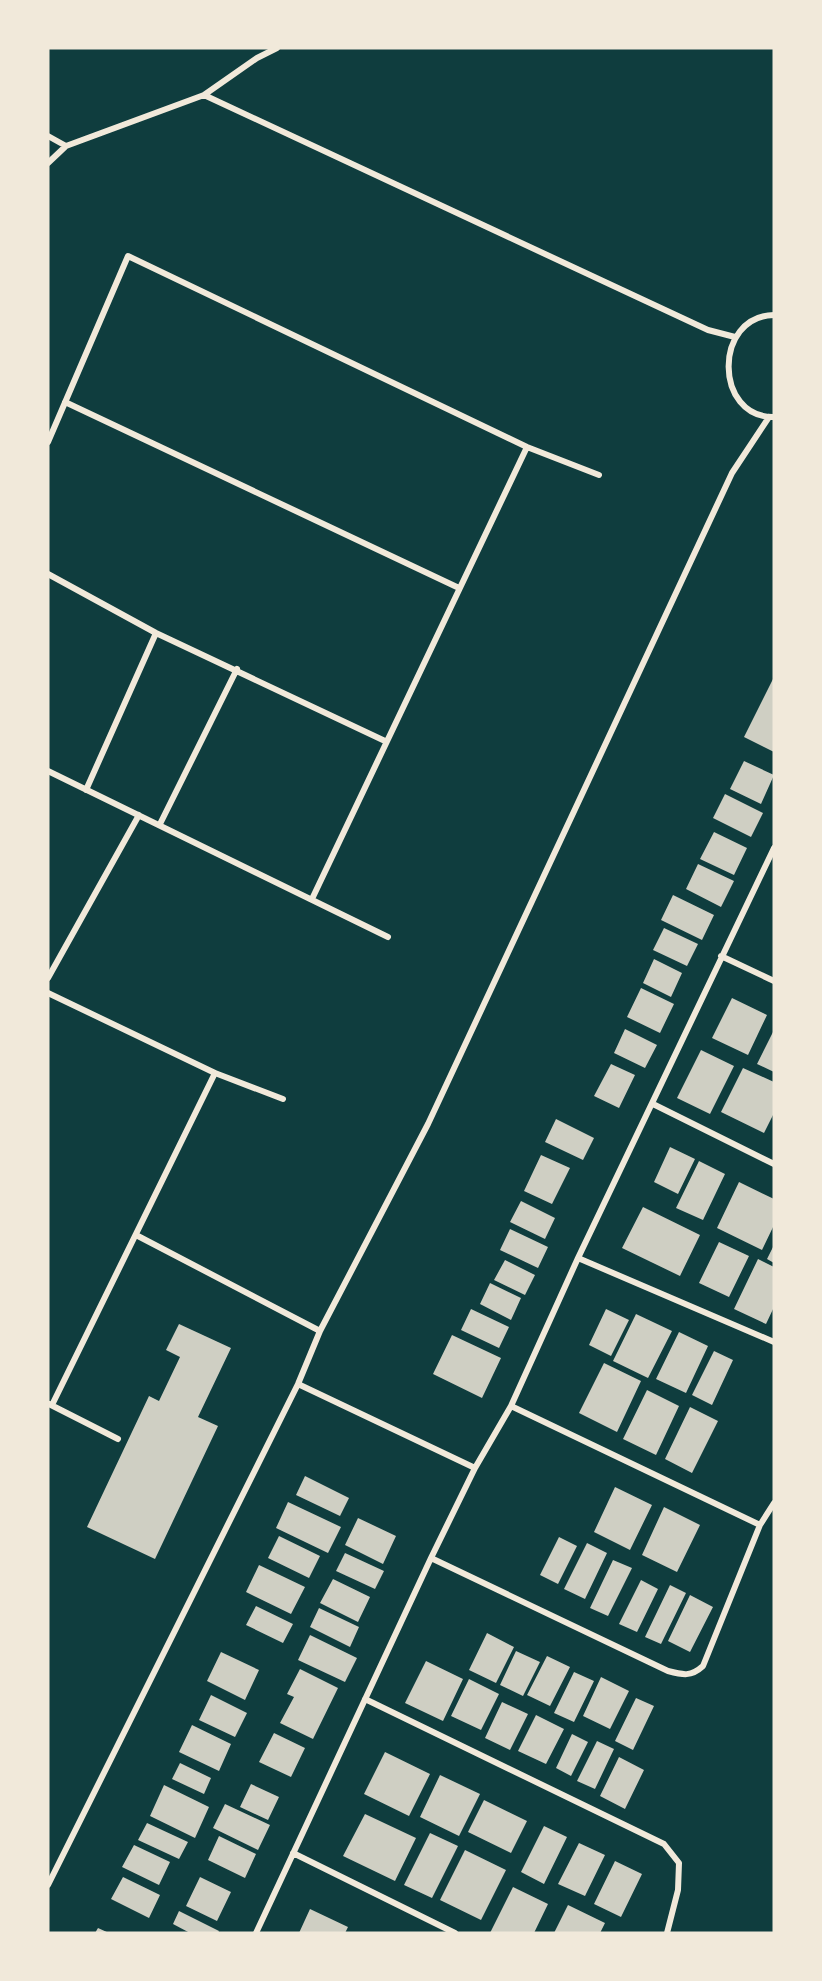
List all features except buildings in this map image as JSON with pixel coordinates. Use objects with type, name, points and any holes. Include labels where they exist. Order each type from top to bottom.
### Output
[{"type":"street","points":[[48,163],[66,146],[204,95],[257,58],[278,48]]},
{"type":"street","points":[[204,95],[708,330],[735,337]]},
{"type":"street","points":[[48,136],[66,146]]},
{"type":"street","points":[[48,442],[128,256],[527,447],[599,476]]},
{"type":"street","points":[[48,1885],[298,1384],[320,1332],[428,1124],[732,473],[772,417],[750,410],[736,395],[728,376],[728,356],[735,337],[750,323],[774,315]]},
{"type":"street","points":[[65,402],[459,588]]},
{"type":"street","points":[[312,899],[385,741],[527,447]]},
{"type":"street","points":[[48,574],[156,633],[237,669],[385,741]]},
{"type":"street","points":[[86,790],[156,633]]},
{"type":"street","points":[[160,824],[237,669]]},
{"type":"street","points":[[48,771],[388,937]]},
{"type":"street","points":[[48,978],[139,815]]},
{"type":"street","points":[[256,1933],[431,1558],[475,1468],[511,1406],[578,1258],[774,848]]},
{"type":"street","points":[[721,956],[774,981]]},
{"type":"street","points":[[48,993],[215,1073],[283,1099]]},
{"type":"street","points":[[118,1439],[50,1404],[215,1073]]},
{"type":"street","points":[[653,1104],[774,1164]]},
{"type":"street","points":[[136,1235],[320,1332]]},
{"type":"street","points":[[578,1258],[774,1342]]},
{"type":"street","points":[[298,1384],[475,1468]]},
{"type":"street","points":[[511,1406],[760,1525]]},
{"type":"street","points":[[431,1558],[668,1671],[685,1675],[694,1674],[703,1666],[760,1525],[774,1503]]},
{"type":"street","points":[[365,1699],[663,1844],[679,1863],[678,1890],[668,1933]]},
{"type":"street","points":[[293,1853],[455,1933]]}]
